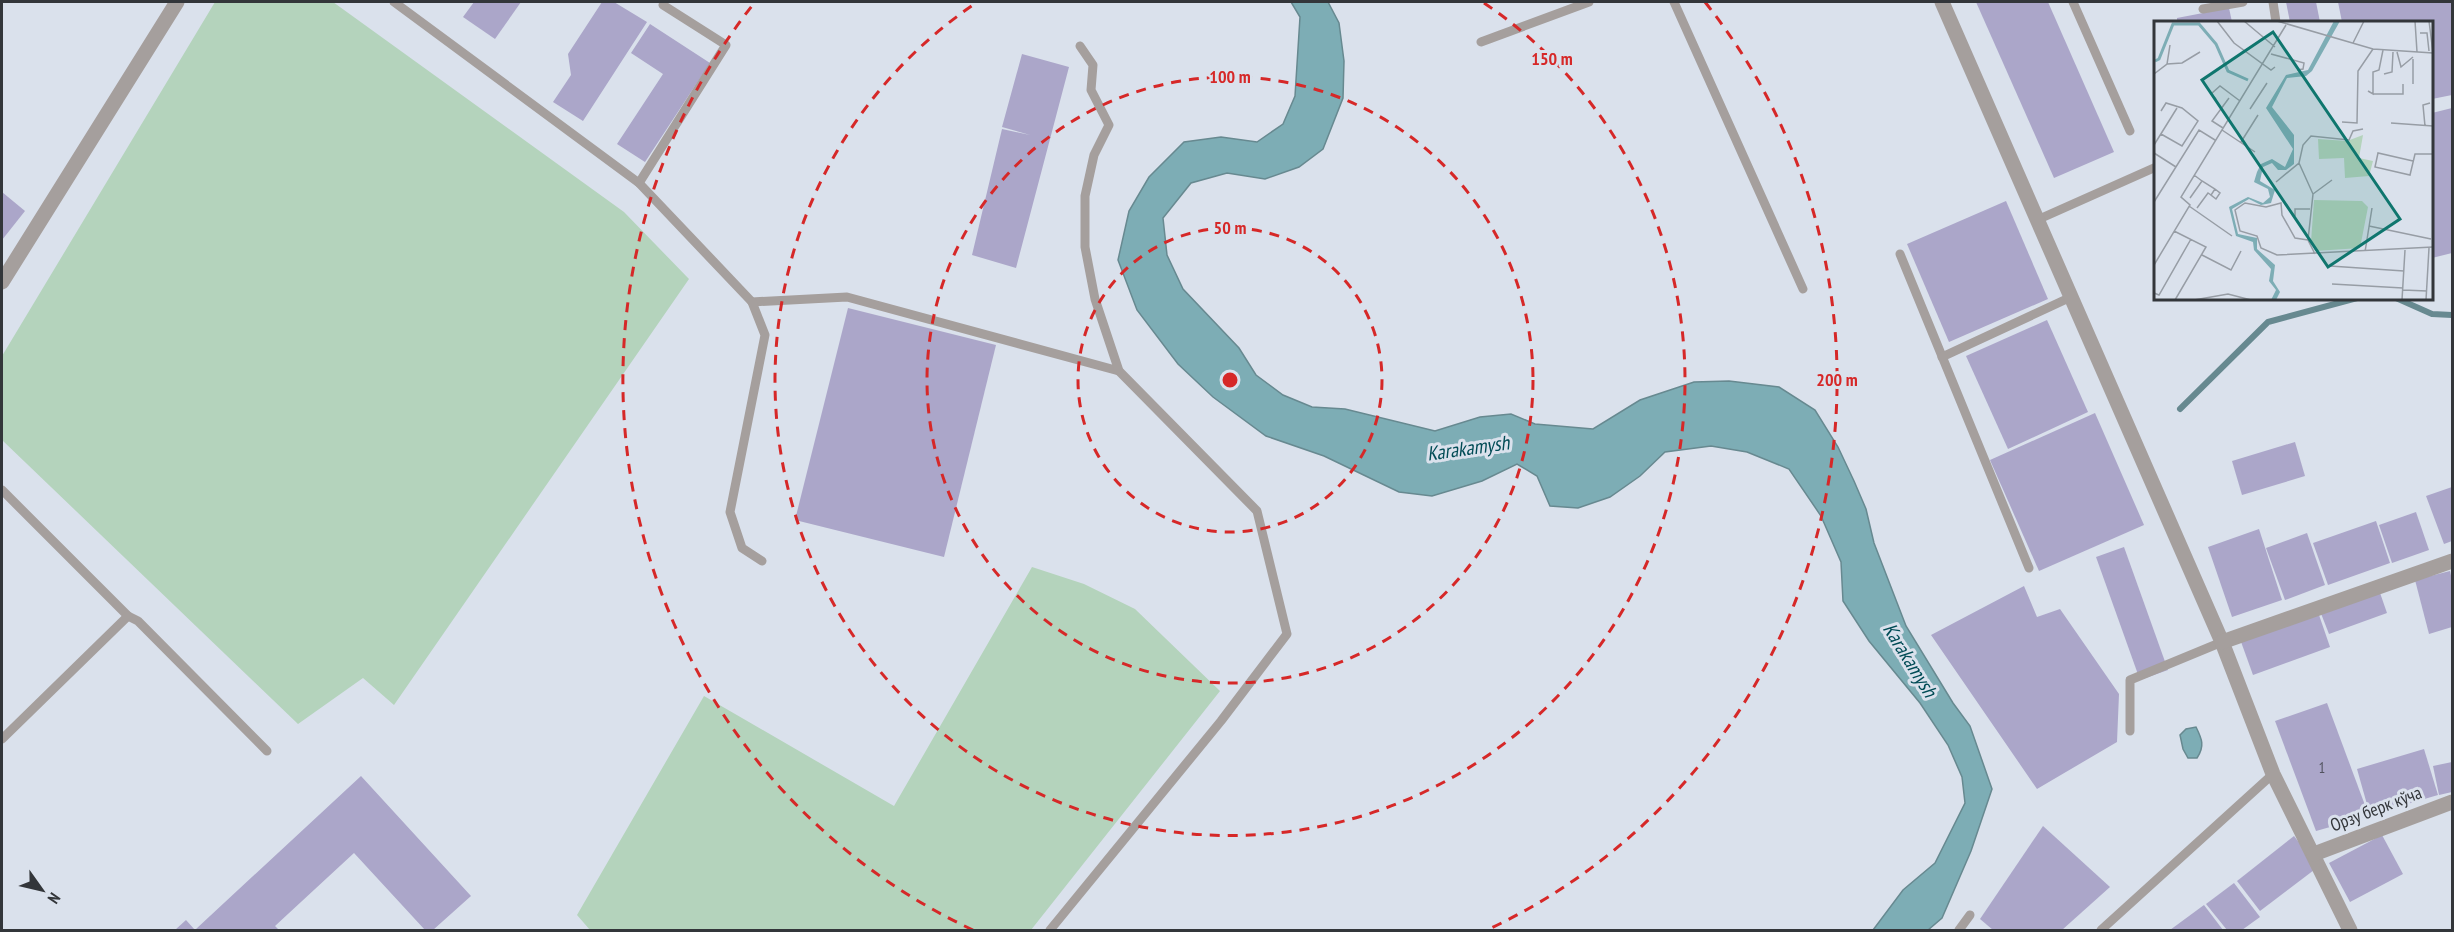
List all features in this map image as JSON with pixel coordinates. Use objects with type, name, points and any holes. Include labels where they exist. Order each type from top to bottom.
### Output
[{"type":"street","points":[[2,282],[177,2]]},
{"type":"street","points":[[1942,2],[2222,642],[2273,774],[2350,930]]},
{"type":"street","points":[[2222,642],[2452,561]]},
{"type":"street","name":"Орзу берк кўча","points":[[2314,854],[2452,802]]},
{"type":"lane","points":[[394,2],[639,183],[752,302],[765,335],[730,512],[742,548],[762,561]]},
{"type":"lane","points":[[1481,42],[1589,2]]},
{"type":"lane","points":[[1674,2],[1803,289]]},
{"type":"lane","points":[[2073,2],[2130,130]]},
{"type":"lane","points":[[2203,9],[2243,2]]},
{"type":"lane","points":[[2273,2],[2276,21]]},
{"type":"lane","points":[[639,183],[726,45],[663,4]]},
{"type":"lane","points":[[1050,930],[1221,721],[1287,634],[1257,511],[1119,371],[1095,299],[1085,247],[1085,196],[1094,155],[1109,125],[1091,90],[1093,65],[1080,46]]},
{"type":"lane","points":[[2037,220],[2154,168]]},
{"type":"lane","points":[[1899,254],[2029,568]]},
{"type":"lane","points":[[752,302],[847,297],[1119,371]]},
{"type":"lane","points":[[1942,357],[2071,297]]},
{"type":"lane","points":[[2,490],[128,616],[138,621],[267,752]]},
{"type":"lane","points":[[2,739],[128,616]]},
{"type":"lane","points":[[2130,731],[2130,680],[2222,642]]},
{"type":"lane","points":[[2101,930],[2273,774]]},
{"type":"lane","points":[[1959,930],[1970,915]]},
{"type":"green space","points":[[215,2],[333,2],[624,212],[689,279],[394,705],[363,678],[298,724],[2,440],[2,356]]},
{"type":"green space","points":[[1032,567],[1084,584],[1135,609],[1220,691],[1031,930],[590,930],[577,915],[704,696],[894,806]]},
{"type":"water","name":"Karakamysh","points":[[1291,2],[1328,2],[1339,23],[1344,61],[1343,98],[1323,149],[1299,167],[1265,179],[1227,173],[1191,183],[1163,218],[1167,255],[1183,289],[1239,348],[1256,375],[1283,395],[1312,407],[1345,409],[1435,431],[1480,417],[1511,414],[1535,424],[1593,429],[1640,400],[1694,382],[1729,381],[1779,387],[1815,410],[1838,447],[1866,509],[1874,543],[1906,626],[1953,703],[1970,726],[1992,789],[1971,851],[1942,918],[1928,930],[1873,930],[1903,890],[1935,863],[1965,803],[1962,777],[1948,745],[1920,703],[1869,641],[1843,601],[1841,562],[1821,516],[1789,469],[1747,452],[1711,446],[1665,452],[1640,476],[1610,497],[1578,508],[1550,506],[1537,476],[1517,464],[1482,481],[1432,496],[1399,492],[1324,456],[1266,436],[1213,397],[1178,364],[1137,310],[1118,260],[1129,211],[1149,177],[1184,142],[1221,137],[1257,142],[1283,124],[1295,96],[1300,17]]},
{"type":"water","points":[[2196,727],[2201,739],[2201,750],[2197,758],[2188,758],[2180,735],[2186,729]]},
{"type":"building","points":[[474,2],[521,2],[495,39],[463,17]]},
{"type":"building","points":[[602,2],[614,2],[647,22],[583,121],[553,102],[571,75],[568,54]]},
{"type":"building","points":[[1976,2],[2048,2],[2114,152],[2054,178]]},
{"type":"building","points":[[2286,2],[2316,2],[2320,21],[2290,21]]},
{"type":"building","points":[[2338,2],[2452,2],[2452,95],[2433,99],[2433,21],[2342,21]]},
{"type":"building","points":[[2229,8],[2232,21],[2177,21],[2177,18]]},
{"type":"building","points":[[650,24],[710,63],[645,162],[617,144],[663,74],[631,53]]},
{"type":"building","points":[[1022,54],[1069,67],[1016,268],[972,255],[1002,129],[1030,135],[1002,127]]},
{"type":"building","points":[[2452,108],[2452,253],[2433,258],[2433,113]]},
{"type":"building","points":[[2,192],[25,211],[2,240]]},
{"type":"building","points":[[2006,201],[2048,299],[1949,342],[1907,244]]},
{"type":"building","points":[[848,308],[996,345],[944,557],[795,520]]},
{"type":"building","points":[[2047,320],[2088,412],[2008,449],[1966,356]]},
{"type":"building","points":[[2095,413],[2144,525],[2039,571],[1990,460]]},
{"type":"building","points":[[2295,442],[2305,476],[2242,495],[2232,461]]},
{"type":"building","points":[[2452,487],[2452,541],[2444,544],[2426,496]]},
{"type":"building","points":[[2416,512],[2429,550],[2392,563],[2379,525]]},
{"type":"building","points":[[2376,521],[2390,563],[2328,585],[2313,543]]},
{"type":"building","points":[[2259,529],[2282,600],[2232,617],[2208,547]]},
{"type":"building","points":[[2307,533],[2325,585],[2285,600],[2266,548]]},
{"type":"building","points":[[2124,547],[2168,670],[2140,680],[2096,557]]},
{"type":"building","points":[[2450,571],[2452,627],[2429,634],[2415,580]]},
{"type":"building","points":[[2024,586],[2037,617],[2060,609],[2119,694],[2117,742],[2037,789],[1931,635]]},
{"type":"building","points":[[2379,590],[2387,613],[2329,634],[2320,611]]},
{"type":"building","points":[[2318,612],[2330,647],[2253,675],[2240,639]]},
{"type":"building","points":[[2327,703],[2369,816],[2316,831],[2275,721]]},
{"type":"building","points":[[2424,749],[2438,795],[2370,815],[2357,769]]},
{"type":"building","points":[[2452,762],[2452,792],[2439,795],[2433,766]]},
{"type":"building","points":[[361,776],[471,896],[433,930],[425,930],[354,853],[275,926],[279,930],[196,929]]},
{"type":"building","points":[[2043,826],[2110,887],[2062,930],[1993,930],[1980,919]]},
{"type":"building","points":[[2382,835],[2403,874],[2350,902],[2329,863]]},
{"type":"building","points":[[2294,836],[2318,867],[2260,911],[2237,881]]},
{"type":"building","points":[[2234,883],[2260,917],[2242,930],[2227,930],[2206,904]]},
{"type":"building","points":[[2204,905],[2223,930],[2170,930]]},
{"type":"building","points":[[186,920],[195,930],[175,930]]},
{"type":"waterway","points":[[2180,409],[2268,322],[2350,300]]},
{"type":"waterway","points":[[2400,300],[2432,314],[2452,315]]}]
